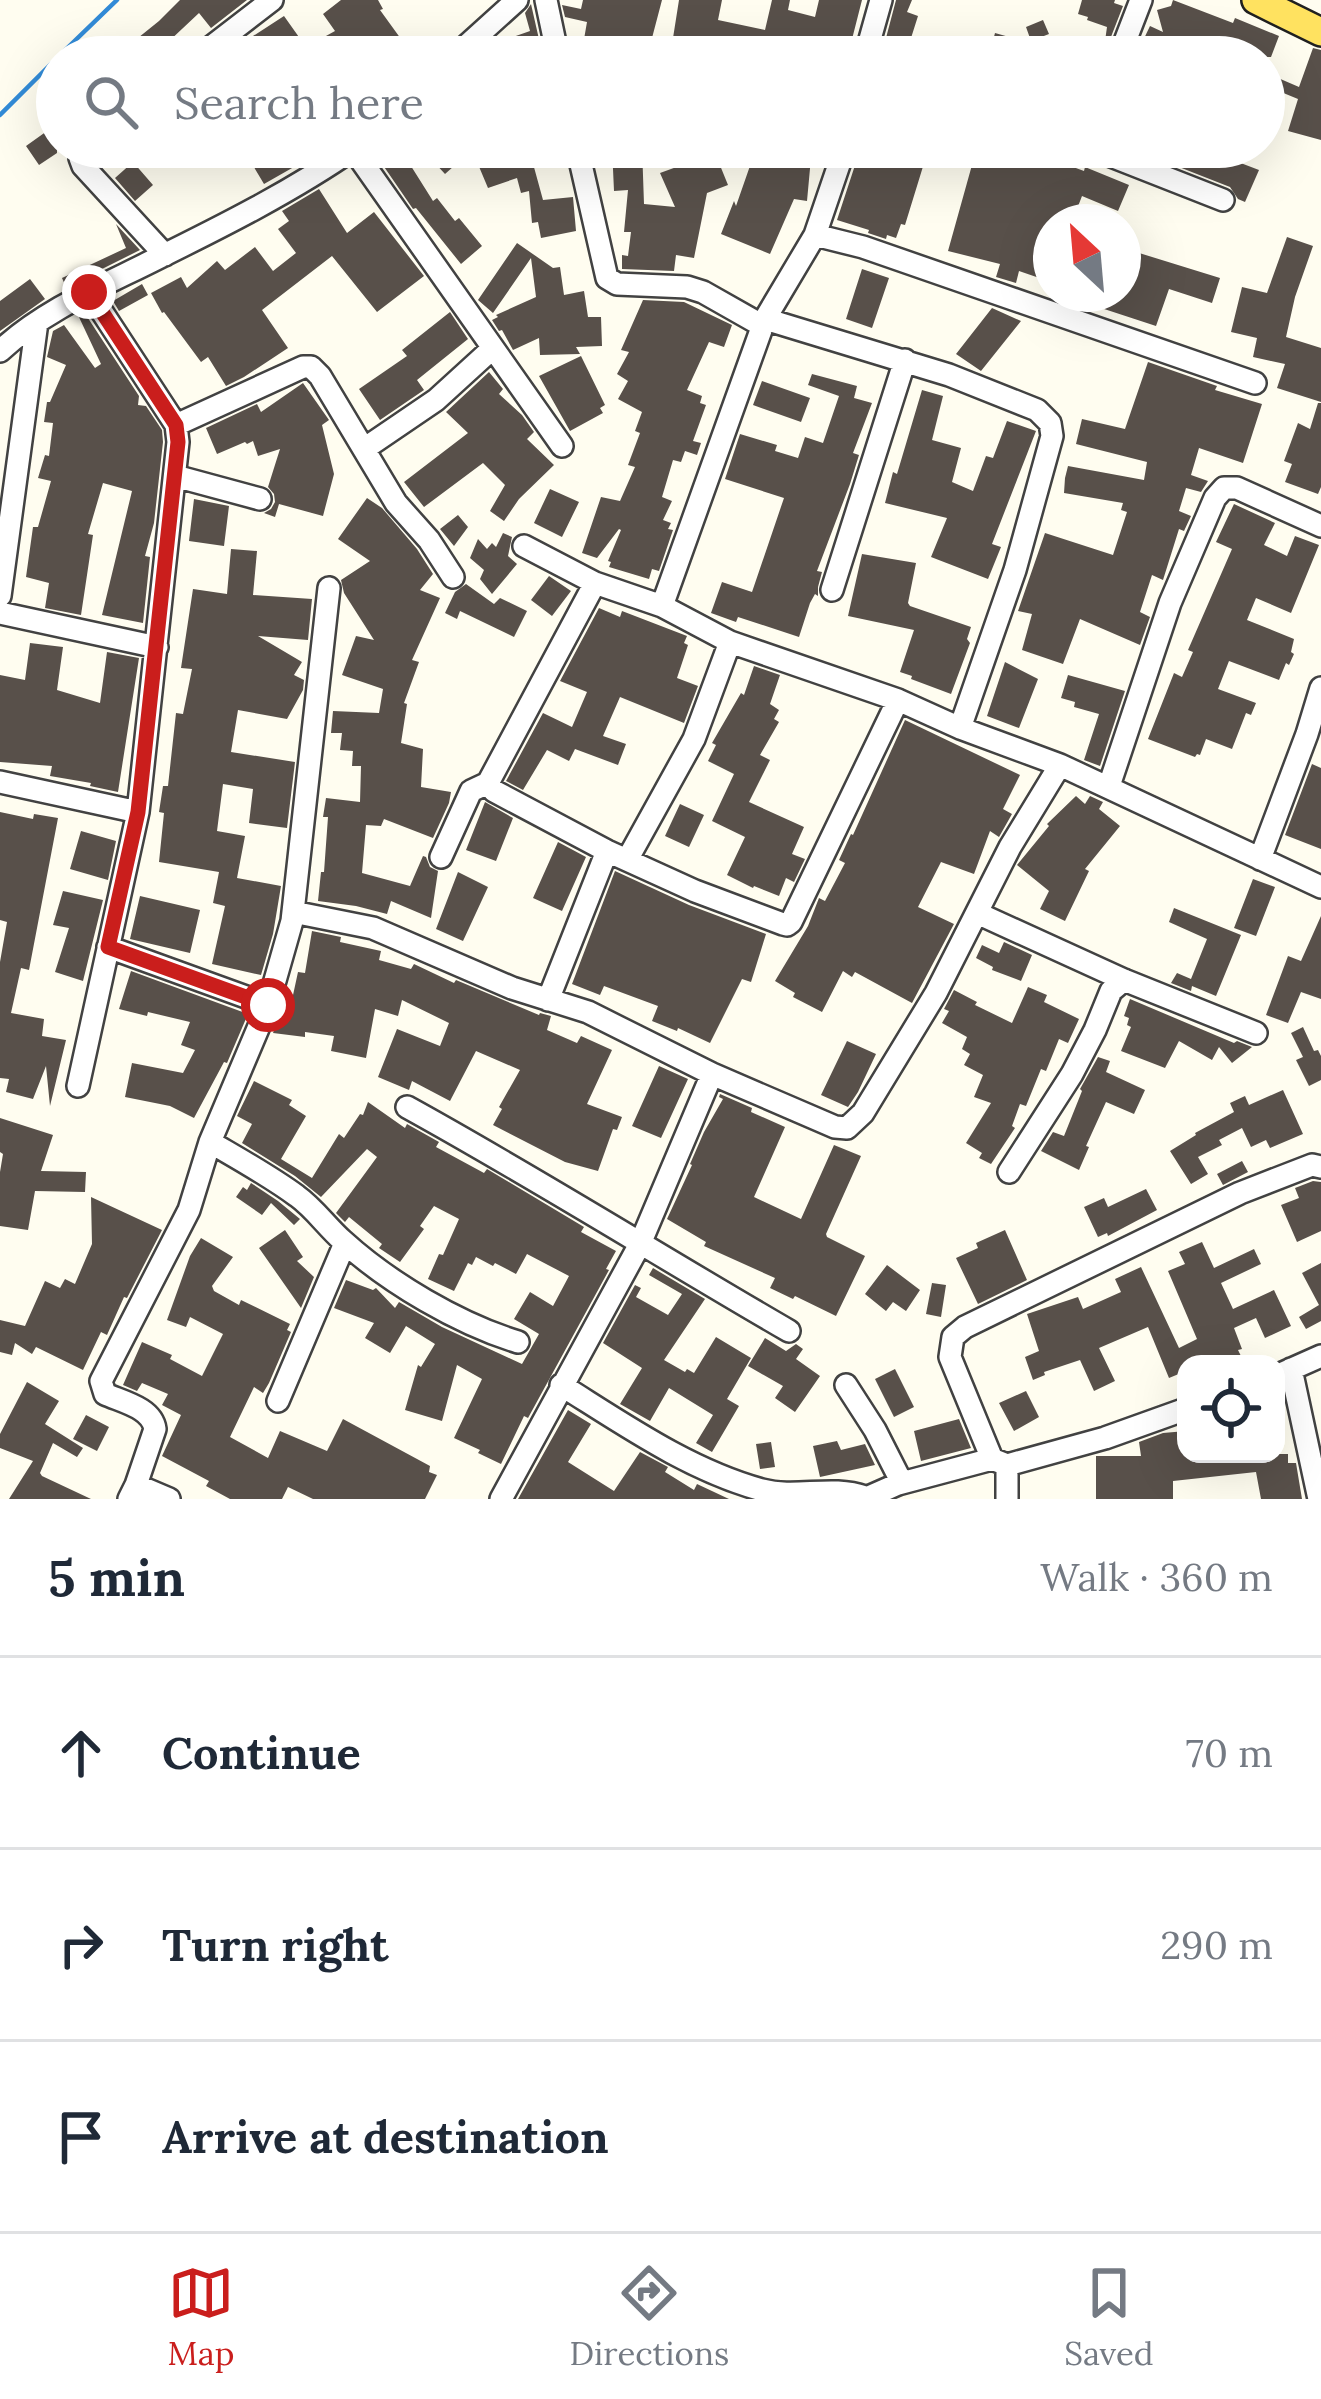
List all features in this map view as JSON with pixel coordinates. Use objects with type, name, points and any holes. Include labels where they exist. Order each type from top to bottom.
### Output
[{"type":"main road","points":[[1256,0],[1321,32]]},
{"type":"street","points":[[225,36],[272,0]]},
{"type":"street","points":[[477,36],[517,0]]},
{"type":"street","points":[[546,0],[554,36]]},
{"type":"street","points":[[871,36],[881,0]]},
{"type":"street","points":[[1127,36],[1141,0]]},
{"type":"street","points":[[85,168],[165,255]]},
{"type":"street","points":[[0,351],[89,292],[321,168]]},
{"type":"street","points":[[368,168],[562,446]]},
{"type":"street","points":[[582,168],[607,278],[617,284],[703,292],[764,323],[905,360],[1037,410],[1050,423],[1052,436],[1015,570],[960,728]]},
{"type":"street","points":[[662,606],[764,323],[815,235],[838,168]]},
{"type":"street","points":[[1141,168],[1223,200]]},
{"type":"street","points":[[815,235],[863,247],[1255,383]]},
{"type":"street","points":[[78,1086],[138,812],[178,442],[176,425],[89,292]]},
{"type":"street","points":[[0,596],[11,440],[38,322]]},
{"type":"street","points":[[364,449],[436,400],[493,348]]},
{"type":"street","points":[[832,590],[905,360]]},
{"type":"street","points":[[176,425],[310,367],[320,376],[396,503],[429,540],[453,578]]},
{"type":"street","points":[[175,476],[260,499]]},
{"type":"street","points":[[1109,786],[1171,603],[1215,498],[1224,488],[1237,488],[1321,526]]},
{"type":"street","points":[[524,546],[595,583],[662,606],[730,642],[898,700],[1060,765],[1321,887]]},
{"type":"street","points":[[441,857],[471,791],[488,782],[595,583]]},
{"type":"street","points":[[169,1499],[132,1492],[153,1420],[105,1394],[101,1381],[189,1210],[210,1142],[268,1005],[293,912],[329,588]]},
{"type":"street","points":[[0,613],[157,646]]},
{"type":"street","points":[[548,1000],[617,855],[694,739],[730,642]]},
{"type":"street","points":[[1260,859],[1321,688]]},
{"type":"street","points":[[488,782],[494,791],[617,855],[787,925],[898,700]]},
{"type":"street","points":[[293,912],[373,928],[512,988],[588,1012],[712,1074],[847,1128],[863,1113],[936,993],[1010,847],[1060,765]]},
{"type":"street","points":[[0,782],[138,812]]},
{"type":"street","points":[[977,913],[1114,981],[1256,1033]]},
{"type":"street","points":[[108,947],[268,1005]]},
{"type":"street","points":[[1009,1172],[1072,1074],[1114,981]]},
{"type":"street","points":[[501,1499],[640,1244],[712,1074]]},
{"type":"street","points":[[407,1107],[522,1170],[789,1331]]},
{"type":"street","points":[[210,1142],[299,1197],[345,1243],[395,1280],[457,1317],[518,1342]]},
{"type":"street","points":[[1007,1499],[999,1462],[950,1357],[953,1337],[1240,1193],[1312,1166],[1321,1167]]},
{"type":"street","points":[[278,1401],[345,1243]]},
{"type":"street","points":[[1285,1373],[1321,1356]]},
{"type":"street","points":[[1285,1377],[1319,1499]]},
{"type":"street","points":[[561,1385],[671,1453],[764,1491],[799,1496],[848,1491],[864,1498],[902,1483],[1105,1438],[1177,1412]]},
{"type":"street","points":[[846,1385],[902,1483]]},
{"type":"building","points":[[180,0],[247,0],[211,28],[199,13],[175,36],[140,36]]},
{"type":"building","points":[[341,0],[378,0],[399,36],[326,36],[335,31],[323,14]]},
{"type":"building","points":[[583,0],[662,0],[653,36],[585,36],[587,22],[565,17],[562,5],[581,9]]},
{"type":"building","points":[[679,0],[722,0],[718,20],[765,30],[772,0],[790,0],[788,10],[815,17],[819,0],[862,0],[853,36],[673,36]]},
{"type":"building","points":[[896,0],[912,0],[907,12],[918,16],[912,36],[887,36]]},
{"type":"building","points":[[1082,0],[1115,0],[1123,6],[1111,36],[1106,36],[1107,27],[1078,14]]},
{"type":"building","points":[[1173,0],[1279,36],[1145,36],[1150,26],[1163,32],[1157,10],[1171,6]]},
{"type":"building","points":[[531,4],[538,36],[516,36],[530,31],[525,13]]},
{"type":"building","points":[[284,16],[298,36],[253,36]]},
{"type":"building","points":[[1043,20],[1049,34],[1029,36],[1026,27]]},
{"type":"building","points":[[1313,48],[1321,50],[1321,140],[1288,131],[1298,99],[1285,94],[1285,81],[1299,87]]},
{"type":"building","points":[[36,139],[36,161],[26,146]]},
{"type":"building","points":[[126,168],[138,168],[153,185],[135,201],[115,178]]},
{"type":"building","points":[[254,168],[292,168],[264,184]]},
{"type":"building","points":[[385,168],[412,168],[433,201],[437,198],[455,221],[459,218],[482,246],[461,264]]},
{"type":"building","points":[[480,168],[534,168],[543,200],[573,197],[576,231],[541,238],[538,222],[532,223],[529,191],[521,193],[517,178],[488,188]]},
{"type":"building","points":[[613,168],[643,168],[644,204],[675,207],[660,173],[674,168],[721,168],[728,185],[707,193],[694,258],[676,255],[674,271],[622,269],[631,232],[624,232],[628,190],[614,191]]},
{"type":"building","points":[[749,168],[810,168],[807,201],[794,199],[770,254],[721,234],[734,201],[736,206]]},
{"type":"building","points":[[854,168],[923,168],[905,225],[901,224],[896,238],[887,235],[886,239],[837,220]]},
{"type":"building","points":[[971,168],[1087,168],[1129,185],[1121,204],[1101,204],[1082,196],[1079,204],[1033,204],[1033,276],[1019,271],[1016,283],[996,277],[1000,264],[948,251]]},
{"type":"building","points":[[1182,168],[1259,170],[1245,202],[1230,187]]},
{"type":"building","points":[[319,189],[347,233],[374,212],[424,276],[377,312],[332,256],[262,310],[288,348],[226,386],[208,357],[201,362],[151,293],[181,277],[187,288],[217,261],[225,270],[255,247],[273,271],[296,253],[278,229],[289,221],[282,211]]},
{"type":"building","points":[[116,224],[140,250],[66,287],[62,278],[126,248]]},
{"type":"building","points":[[1287,237],[1313,246],[1286,337],[1321,348],[1321,402],[1277,388],[1285,364],[1253,357],[1257,338],[1231,332],[1242,287],[1267,293]]},
{"type":"building","points":[[517,243],[553,268],[560,267],[564,295],[584,291],[588,317],[601,317],[602,346],[576,347],[580,354],[540,355],[539,338],[513,350],[492,320],[536,297],[531,258],[493,313],[478,300]]},
{"type":"building","points":[[1141,254],[1220,278],[1212,303],[1169,289],[1156,326],[1113,312],[1141,312]]},
{"type":"building","points":[[862,269],[889,278],[872,328],[846,319]]},
{"type":"building","points":[[30,279],[45,299],[0,331],[0,301]]},
{"type":"building","points":[[142,284],[148,295],[119,311],[113,301]]},
{"type":"building","points":[[643,300],[684,302],[732,325],[724,347],[709,342],[687,390],[702,396],[700,403],[706,405],[693,441],[701,443],[697,455],[685,451],[681,462],[673,460],[662,497],[672,501],[663,520],[673,530],[659,571],[652,569],[649,579],[609,567],[619,529],[597,558],[582,553],[601,497],[620,501],[635,467],[628,465],[642,412],[618,399],[628,381],[617,374],[629,352],[621,350]]},
{"type":"building","points":[[992,308],[1021,321],[981,371],[956,354]]},
{"type":"building","points":[[84,312],[139,396],[138,405],[146,406],[162,430],[154,523],[145,556],[150,557],[143,623],[102,615],[132,491],[103,483],[88,534],[93,535],[81,615],[45,608],[49,583],[26,577],[33,527],[38,527],[51,481],[38,478],[45,455],[49,456],[53,423],[44,422],[47,402],[66,365],[47,357],[53,331],[64,325],[95,368],[101,364],[78,315]]},
{"type":"building","points":[[450,312],[468,339],[417,380],[424,390],[380,420],[359,389],[407,356],[402,350]]},
{"type":"building","points":[[581,356],[605,405],[600,408],[603,413],[570,431],[539,376]]},
{"type":"building","points":[[1148,362],[1262,404],[1243,463],[1199,448],[1191,475],[1208,481],[1201,492],[1186,488],[1179,511],[1191,516],[1184,531],[1179,529],[1163,580],[1152,575],[1140,612],[1150,617],[1140,645],[1080,619],[1063,664],[1022,650],[1032,614],[1018,611],[1045,533],[1113,555],[1127,512],[1121,510],[1123,503],[1064,493],[1065,478],[1068,466],[1144,480],[1147,462],[1076,444],[1082,419],[1125,429]]},
{"type":"building","points":[[489,372],[503,389],[499,394],[534,432],[527,439],[554,465],[504,521],[490,511],[505,485],[483,463],[424,507],[404,482],[468,433],[446,412]]},
{"type":"building","points":[[812,374],[857,386],[854,398],[872,403],[853,453],[859,455],[850,484],[817,571],[822,572],[818,596],[810,603],[799,637],[711,613],[722,582],[752,592],[784,498],[725,479],[740,434],[777,445],[775,451],[798,458],[805,437],[823,443],[839,396],[808,385]]},
{"type":"building","points":[[762,381],[810,398],[801,422],[753,405]]},
{"type":"building","points":[[303,383],[329,420],[322,425],[334,474],[323,516],[279,504],[275,517],[264,513],[275,502],[268,487],[280,449],[258,456],[253,441],[217,454],[206,428],[257,404],[261,412]]},
{"type":"building","points":[[922,390],[943,396],[932,440],[961,448],[952,482],[973,491],[1007,421],[1036,431],[992,544],[1001,547],[988,579],[931,557],[947,518],[885,503]]},
{"type":"building","points":[[1318,403],[1318,494],[1285,482],[1292,464],[1284,461],[1298,423],[1310,429]]},
{"type":"building","points":[[550,489],[579,502],[562,537],[534,523]]},
{"type":"building","points":[[367,498],[382,508],[433,574],[420,590],[440,598],[412,660],[419,662],[404,703],[401,743],[423,749],[421,787],[451,792],[433,838],[384,819],[381,826],[366,825],[362,873],[410,886],[426,857],[438,871],[431,918],[391,901],[387,914],[318,901],[324,872],[326,798],[360,802],[361,766],[352,766],[353,751],[340,750],[342,733],[331,733],[333,711],[379,713],[383,689],[342,675],[356,636],[374,640],[344,593],[341,580],[370,561],[338,539]]},
{"type":"building","points":[[194,499],[229,506],[224,546],[189,541]]},
{"type":"building","points":[[1234,504],[1275,523],[1264,545],[1287,556],[1295,536],[1319,545],[1291,613],[1256,598],[1247,620],[1294,639],[1289,665],[1286,663],[1279,680],[1229,661],[1218,689],[1256,703],[1251,715],[1246,713],[1232,749],[1206,739],[1195,757],[1148,739],[1174,673],[1182,677],[1193,652],[1188,650],[1232,549],[1216,542]]},
{"type":"building","points":[[458,515],[468,527],[454,546],[440,529]]},
{"type":"building","points":[[503,533],[512,537],[508,556],[517,564],[492,594],[480,579],[484,570],[470,558],[478,539],[487,549],[492,543],[496,547]]},
{"type":"building","points":[[231,549],[257,551],[253,595],[312,599],[308,640],[258,636],[302,662],[294,675],[304,680],[303,690],[287,719],[238,710],[231,752],[295,762],[287,828],[249,823],[253,789],[223,784],[217,831],[245,836],[237,878],[281,886],[261,975],[212,964],[225,906],[213,903],[219,872],[159,862],[163,786],[168,786],[176,713],[183,714],[192,669],[181,668],[193,589],[227,594]]},
{"type":"building","points":[[862,554],[916,563],[910,606],[971,627],[970,643],[951,694],[900,672],[914,630],[848,616]]},
{"type":"building","points":[[549,576],[571,591],[552,616],[531,600]]},
{"type":"building","points":[[466,584],[494,604],[500,598],[527,611],[514,637],[460,611],[457,619],[445,613],[455,592]]},
{"type":"building","points":[[599,608],[620,617],[622,611],[687,636],[677,678],[698,686],[684,723],[620,697],[603,736],[626,744],[618,765],[575,749],[569,761],[547,750],[523,790],[506,781],[543,713],[572,727],[587,692],[560,681]]},
{"type":"building","points":[[30,643],[63,647],[57,690],[100,703],[107,652],[139,658],[118,792],[50,776],[52,766],[0,762],[0,675],[25,680]]},
{"type":"building","points":[[1005,662],[1038,679],[1019,728],[987,716]]},
{"type":"building","points":[[754,666],[780,675],[770,704],[779,710],[774,719],[779,722],[760,755],[770,760],[749,802],[804,827],[792,854],[805,859],[794,882],[786,878],[779,896],[727,875],[745,837],[712,821],[734,774],[708,761],[716,745],[712,743],[741,693],[744,695]]},
{"type":"building","points":[[1068,675],[1125,691],[1100,766],[1084,760],[1099,714],[1061,698]]},
{"type":"building","points":[[905,720],[1020,775],[1003,809],[1012,814],[999,837],[990,831],[974,874],[941,862],[918,907],[954,924],[912,1003],[855,972],[852,977],[843,971],[822,1012],[775,981],[819,898],[825,901],[845,863],[839,860]]},
{"type":"building","points":[[1312,764],[1321,768],[1321,849],[1285,835]]},
{"type":"building","points":[[1076,796],[1085,804],[1090,796],[1103,802],[1099,809],[1120,826],[1085,869],[1089,871],[1065,921],[1040,909],[1049,891],[1017,865],[1047,824]]},
{"type":"building","points":[[485,802],[513,818],[496,861],[466,850]]},
{"type":"building","points":[[680,804],[704,815],[689,847],[665,836]]},
{"type":"building","points":[[0,812],[58,818],[29,970],[21,968],[11,1013],[44,1019],[42,1036],[66,1040],[50,1106],[46,1066],[33,1099],[6,1092],[9,1079],[0,1078],[0,962],[7,922],[0,920]]},
{"type":"building","points":[[81,831],[116,841],[108,880],[70,869]]},
{"type":"building","points":[[558,842],[586,857],[562,911],[533,898]]},
{"type":"building","points":[[615,871],[766,934],[751,982],[742,979],[710,1043],[652,1021],[658,1006],[604,986],[600,995],[572,984]]},
{"type":"building","points":[[458,872],[488,887],[463,941],[436,929]]},
{"type":"building","points":[[1253,879],[1275,887],[1256,936],[1234,928]]},
{"type":"building","points":[[63,891],[103,900],[83,981],[55,972],[69,928],[53,925]]},
{"type":"building","points":[[140,896],[200,910],[190,953],[130,939]]},
{"type":"building","points":[[1174,908],[1241,935],[1216,996],[1171,983],[1177,973],[1191,979],[1207,939],[1169,922]]},
{"type":"building","points":[[1321,916],[1321,999],[1301,992],[1288,1023],[1266,1015],[1288,956],[1301,961]]},
{"type":"building","points":[[312,931],[381,951],[379,960],[411,969],[414,964],[551,1016],[547,1030],[577,1043],[581,1036],[612,1050],[587,1104],[622,1117],[598,1171],[565,1162],[493,1125],[520,1070],[476,1051],[450,1101],[412,1081],[409,1090],[378,1077],[397,1029],[440,1046],[449,1023],[402,1000],[398,1016],[375,1009],[366,1058],[331,1051],[334,1036],[273,1033],[280,1015],[290,1009],[298,972],[305,973]]},
{"type":"building","points":[[1004,942],[1032,955],[1021,981],[976,958],[982,945],[999,953]]},
{"type":"building","points":[[131,971],[248,1014],[227,1063],[194,1118],[170,1106],[125,1097],[132,1063],[183,1073],[195,1050],[181,1045],[190,1022],[119,1009]]},
{"type":"building","points":[[1028,987],[1047,995],[1044,1002],[1079,1019],[1068,1043],[1059,1039],[1026,1106],[1020,1104],[1015,1128],[991,1164],[966,1143],[991,1103],[974,1097],[983,1075],[964,1065],[970,1054],[962,1049],[967,1037],[942,1023],[949,1011],[944,1009],[954,990],[1012,1023]]},
{"type":"building","points":[[1130,999],[1252,1047],[1232,1063],[1219,1047],[1212,1060],[1179,1041],[1165,1068],[1121,1051],[1131,1027],[1124,1016]]},
{"type":"building","points":[[1303,1027],[1321,1056],[1321,1080],[1309,1086],[1296,1060],[1303,1057],[1291,1033]]},
{"type":"building","points":[[847,1041],[876,1054],[848,1107],[821,1095]]},
{"type":"building","points":[[1098,1057],[1110,1061],[1106,1072],[1145,1090],[1134,1114],[1106,1102],[1079,1170],[1041,1151],[1053,1132],[1064,1136],[1080,1089]]},
{"type":"building","points":[[659,1066],[688,1079],[661,1138],[632,1126]]},
{"type":"building","points":[[254,1081],[292,1100],[289,1105],[306,1116],[281,1159],[312,1178],[339,1134],[344,1138],[368,1102],[405,1128],[407,1124],[439,1142],[436,1147],[484,1173],[487,1169],[584,1227],[581,1232],[616,1251],[501,1464],[454,1438],[482,1379],[457,1365],[442,1421],[405,1410],[418,1365],[435,1344],[406,1326],[390,1353],[365,1338],[374,1323],[334,1308],[346,1280],[376,1288],[395,1308],[399,1302],[522,1364],[539,1334],[514,1319],[530,1292],[553,1306],[569,1276],[527,1254],[516,1274],[476,1257],[454,1291],[428,1279],[459,1219],[434,1206],[400,1262],[349,1217],[345,1222],[336,1213],[377,1157],[367,1149],[321,1197],[242,1143],[252,1124],[237,1116]]},
{"type":"building","points":[[1283,1090],[1303,1134],[1270,1148],[1266,1140],[1251,1147],[1242,1128],[1198,1157],[1208,1174],[1191,1184],[1170,1151],[1234,1112],[1230,1103],[1245,1096],[1249,1105]]},
{"type":"building","points":[[720,1094],[785,1127],[754,1197],[801,1219],[834,1145],[861,1156],[826,1234],[865,1256],[836,1316],[770,1288],[775,1278],[704,1246],[706,1242],[667,1219],[723,1099]]},
{"type":"building","points":[[0,1118],[53,1135],[41,1171],[86,1172],[85,1192],[35,1191],[28,1230],[0,1226]]},
{"type":"building","points":[[1242,1161],[1248,1172],[1223,1185],[1217,1174]]},
{"type":"building","points":[[1321,1182],[1321,1231],[1297,1242],[1281,1205],[1299,1198],[1295,1188]]},
{"type":"building","points":[[251,1183],[300,1219],[294,1225],[271,1203],[262,1215],[236,1197]]},
{"type":"building","points":[[1146,1189],[1157,1210],[1098,1237],[1084,1207],[1104,1198],[1108,1207]]},
{"type":"building","points":[[91,1197],[162,1230],[107,1335],[101,1332],[83,1370],[36,1347],[32,1354],[15,1343],[12,1355],[0,1352],[0,1320],[25,1326],[45,1281],[60,1288],[65,1279],[75,1284],[92,1244]]},
{"type":"building","points":[[285,1230],[303,1257],[297,1261],[314,1277],[301,1308],[259,1248]]},
{"type":"building","points":[[1005,1230],[1027,1280],[978,1304],[956,1258]]},
{"type":"building","points":[[201,1238],[233,1257],[212,1286],[214,1291],[290,1324],[287,1330],[291,1332],[269,1383],[263,1393],[254,1387],[230,1437],[268,1458],[280,1431],[327,1451],[343,1419],[430,1466],[429,1472],[437,1475],[425,1499],[313,1499],[288,1487],[282,1499],[230,1499],[206,1486],[209,1481],[162,1456],[181,1415],[162,1405],[168,1394],[142,1383],[137,1391],[123,1385],[142,1342],[202,1376],[223,1334],[190,1317],[186,1327],[167,1320]]},
{"type":"building","points":[[1202,1242],[1214,1268],[1254,1249],[1261,1264],[1221,1283],[1233,1309],[1274,1290],[1291,1326],[1265,1338],[1256,1318],[1234,1328],[1240,1355],[1177,1355],[1177,1375],[1169,1378],[1148,1327],[1099,1348],[1115,1381],[1094,1391],[1080,1360],[1033,1380],[1025,1357],[1039,1351],[1027,1314],[1078,1297],[1083,1309],[1121,1292],[1115,1279],[1141,1267],[1179,1348],[1197,1339],[1168,1271],[1185,1264],[1179,1252]]},
{"type":"building","points":[[1321,1263],[1321,1321],[1306,1329],[1299,1317],[1319,1305],[1302,1273]]},
{"type":"building","points":[[887,1265],[920,1290],[906,1311],[893,1302],[886,1311],[865,1294]]},
{"type":"building","points":[[653,1268],[705,1299],[664,1360],[694,1373],[716,1337],[751,1358],[727,1399],[739,1406],[712,1452],[696,1443],[713,1415],[669,1388],[650,1421],[620,1404],[642,1368],[603,1343],[635,1285],[641,1288],[636,1297],[668,1315],[682,1294],[649,1275]]},
{"type":"building","points":[[932,1283],[946,1285],[941,1317],[926,1314]]},
{"type":"building","points":[[765,1338],[786,1351],[796,1344],[803,1349],[796,1359],[820,1376],[795,1412],[775,1398],[783,1386],[748,1366]]},
{"type":"building","points":[[895,1369],[914,1407],[894,1417],[875,1379]]},
{"type":"building","points":[[27,1382],[59,1401],[45,1424],[83,1448],[77,1457],[53,1443],[40,1473],[91,1499],[9,1499],[33,1461],[0,1448],[0,1434]]},
{"type":"building","points":[[1026,1391],[1039,1417],[1014,1431],[999,1403]]},
{"type":"building","points":[[568,1410],[591,1424],[568,1462],[614,1491],[640,1452],[668,1467],[665,1472],[694,1490],[697,1484],[729,1499],[518,1499]]},
{"type":"building","points":[[86,1415],[109,1427],[97,1451],[73,1439]]},
{"type":"building","points":[[959,1419],[971,1448],[921,1461],[914,1431]]},
{"type":"building","points":[[1177,1432],[1177,1463],[1285,1463],[1288,1454],[1288,1463],[1296,1463],[1302,1499],[1261,1499],[1256,1472],[1173,1481],[1173,1499],[1096,1499],[1096,1456],[1141,1456],[1139,1442]]},
{"type":"building","points":[[837,1441],[841,1450],[865,1444],[875,1465],[820,1477],[813,1446]]},
{"type":"building","points":[[771,1442],[775,1467],[760,1469],[756,1444]]},
{"type":"waterway","points":[[80,36],[117,0]]},
{"type":"waterway","points":[[0,115],[36,79]]},
{"type":"route","points":[[89,292],[176,425],[178,442],[138,812],[108,947],[268,1005]]}]
